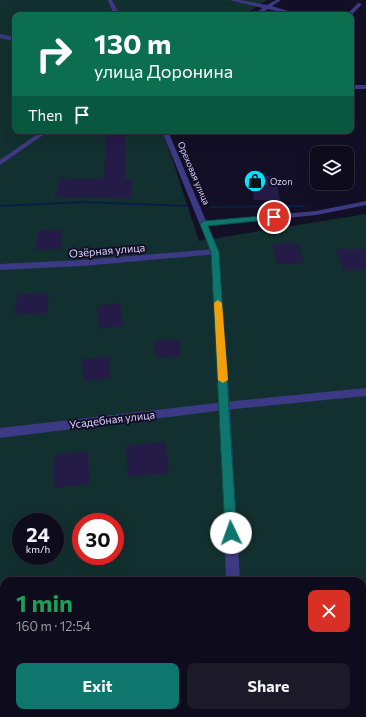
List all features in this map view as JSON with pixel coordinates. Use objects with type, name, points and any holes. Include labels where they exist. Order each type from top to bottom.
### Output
[{"type":"street","points":[[110,0],[116,12]]},
{"type":"street","points":[[231,0],[287,12]]},
{"type":"street","points":[[259,12],[279,0]]},
{"type":"street","points":[[352,12],[361,2]]},
{"type":"street","points":[[0,36],[12,38]]},
{"type":"street","points":[[354,87],[366,87]]},
{"type":"street","points":[[0,164],[42,134]]},
{"type":"street","name":"Ореховая улица","points":[[166,134],[204,224]]},
{"type":"street","points":[[233,577],[225,406],[215,252],[204,224],[316,213],[366,203]]},
{"type":"street","name":"Озёрная улица","points":[[0,268],[82,264],[215,252]]},
{"type":"street","name":"Усадебная улица","points":[[0,433],[225,406],[366,392]]},
{"type":"green space","points":[[0,0],[267,0],[249,12],[12,12],[12,134],[164,134],[199,241],[366,214],[366,577],[0,577]]},
{"type":"building","points":[[125,135],[125,179],[133,179],[131,198],[55,197],[60,178],[104,179],[106,136]]},
{"type":"building","points":[[251,176],[276,176],[280,200],[254,200]]},
{"type":"building","points":[[63,230],[61,249],[35,250],[38,231]]},
{"type":"building","points":[[298,243],[304,263],[278,264],[272,244]]},
{"type":"building","points":[[336,249],[366,249],[366,270],[343,270]]},
{"type":"building","points":[[49,293],[47,313],[14,315],[18,294]]},
{"type":"building","points":[[120,303],[123,326],[99,329],[97,306]]},
{"type":"building","points":[[178,339],[181,356],[157,358],[154,341]]},
{"type":"building","points":[[109,356],[111,378],[83,381],[82,359]]},
{"type":"building","points":[[165,442],[169,473],[128,477],[126,446]]},
{"type":"building","points":[[88,451],[89,484],[54,488],[54,455]]},
{"type":"waterway","points":[[0,206],[84,202],[187,206]]},
{"type":"waterway","points":[[211,207],[303,206]]},
{"type":"slow traffic","points":[[218,303],[223,380]]},
{"type":"place","name":"Ozon","points":[[255,181]]},
{"type":"route","points":[[231,533],[225,406],[215,252],[204,224],[274,217]]}]
